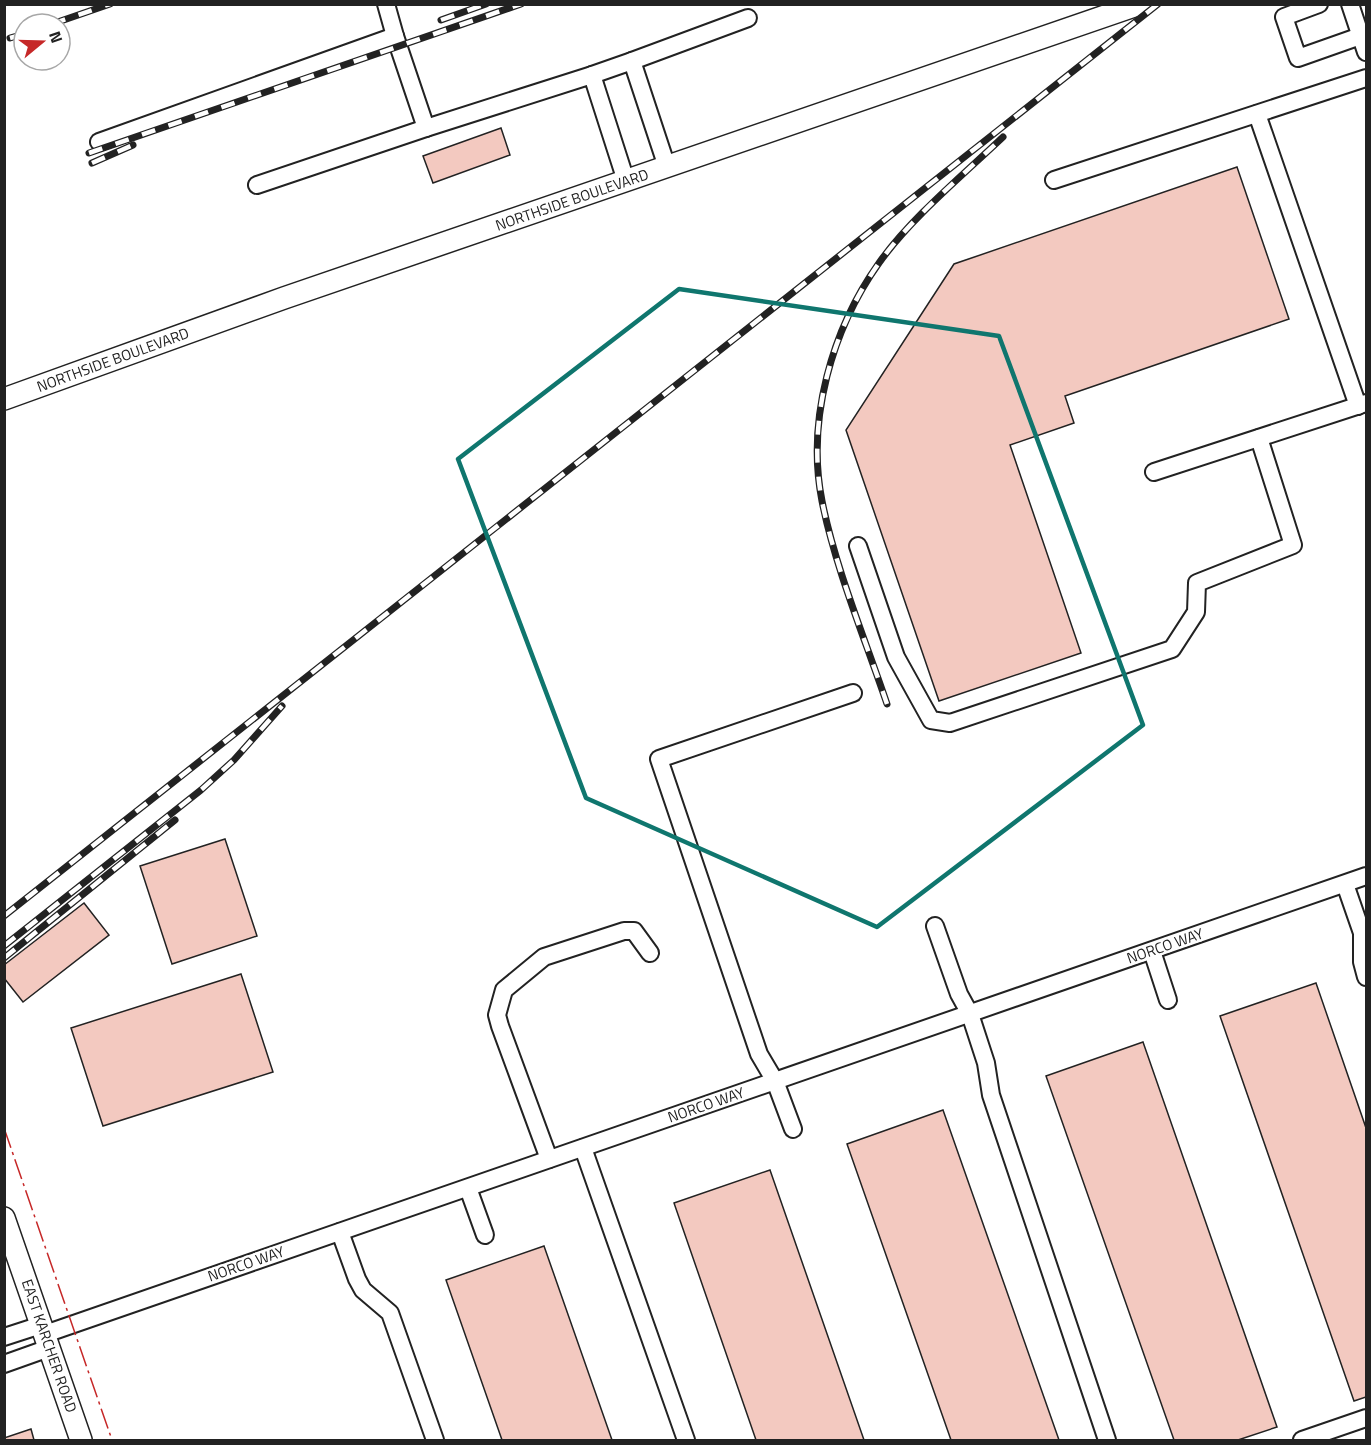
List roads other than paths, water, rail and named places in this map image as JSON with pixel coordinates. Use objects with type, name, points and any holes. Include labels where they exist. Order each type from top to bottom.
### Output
[{"type":"main road","name":"NORTHSIDE BOULEVARD","points":[[4,399],[295,294],[1140,4]]},
{"type":"main road","name":"EAST KARCHER ROAD","points":[[4,1218],[8,1241],[45,1336],[81,1440]]},
{"type":"street","points":[[386,4],[426,128]]},
{"type":"street","points":[[1319,4],[1284,17],[1298,58],[1364,35]]},
{"type":"street","points":[[1350,4],[1364,35],[1366,52]]},
{"type":"street","points":[[257,185],[592,75],[748,18]]},
{"type":"street","points":[[99,142],[395,36]]},
{"type":"street","points":[[632,61],[667,167]]},
{"type":"street","points":[[592,75],[626,181]]},
{"type":"street","points":[[1054,180],[1366,78]]},
{"type":"street","points":[[1154,472],[1362,405],[1257,114]]},
{"type":"street","points":[[858,546],[896,657],[931,720],[951,723],[1172,649],[1196,612],[1197,583],[1293,545],[1259,438]]},
{"type":"street","points":[[793,1129],[775,1081],[759,1054],[659,759],[853,693]]},
{"type":"street","name":"NORCO WAY","points":[[45,1336],[1366,876]]},
{"type":"street","points":[[1345,884],[1362,933],[1362,962],[1366,977]]},
{"type":"street","points":[[935,926],[959,994],[970,1014],[986,1062],[991,1095],[1107,1440]]},
{"type":"street","points":[[549,1159],[497,1015],[504,990],[544,957],[624,931],[634,931],[650,953]]},
{"type":"street","points":[[1152,951],[1168,1000]]},
{"type":"street","points":[[583,1148],[686,1440]]},
{"type":"street","points":[[468,1188],[485,1235]]},
{"type":"street","points":[[340,1232],[363,1290],[390,1313],[435,1440]]},
{"type":"street","points":[[4,1337],[45,1336]]},
{"type":"street","points":[[4,1364],[45,1336]]},
{"type":"street","points":[[1302,1440],[1366,1418]]},
{"type":"railway","points":[[72,17],[110,4]]},
{"type":"railway","points":[[441,20],[486,4]]},
{"type":"railway","points":[[89,153],[521,4]]},
{"type":"railway","points":[[4,916],[1158,4]]},
{"type":"railway","points":[[887,704],[842,577],[822,501],[818,470],[818,439],[827,376],[848,317],[879,263],[921,214],[1003,137]]},
{"type":"railway","points":[[92,163],[133,145]]},
{"type":"railway","points":[[4,946],[201,790],[234,760],[282,706]]},
{"type":"railway","points":[[4,958],[175,820]]}]
